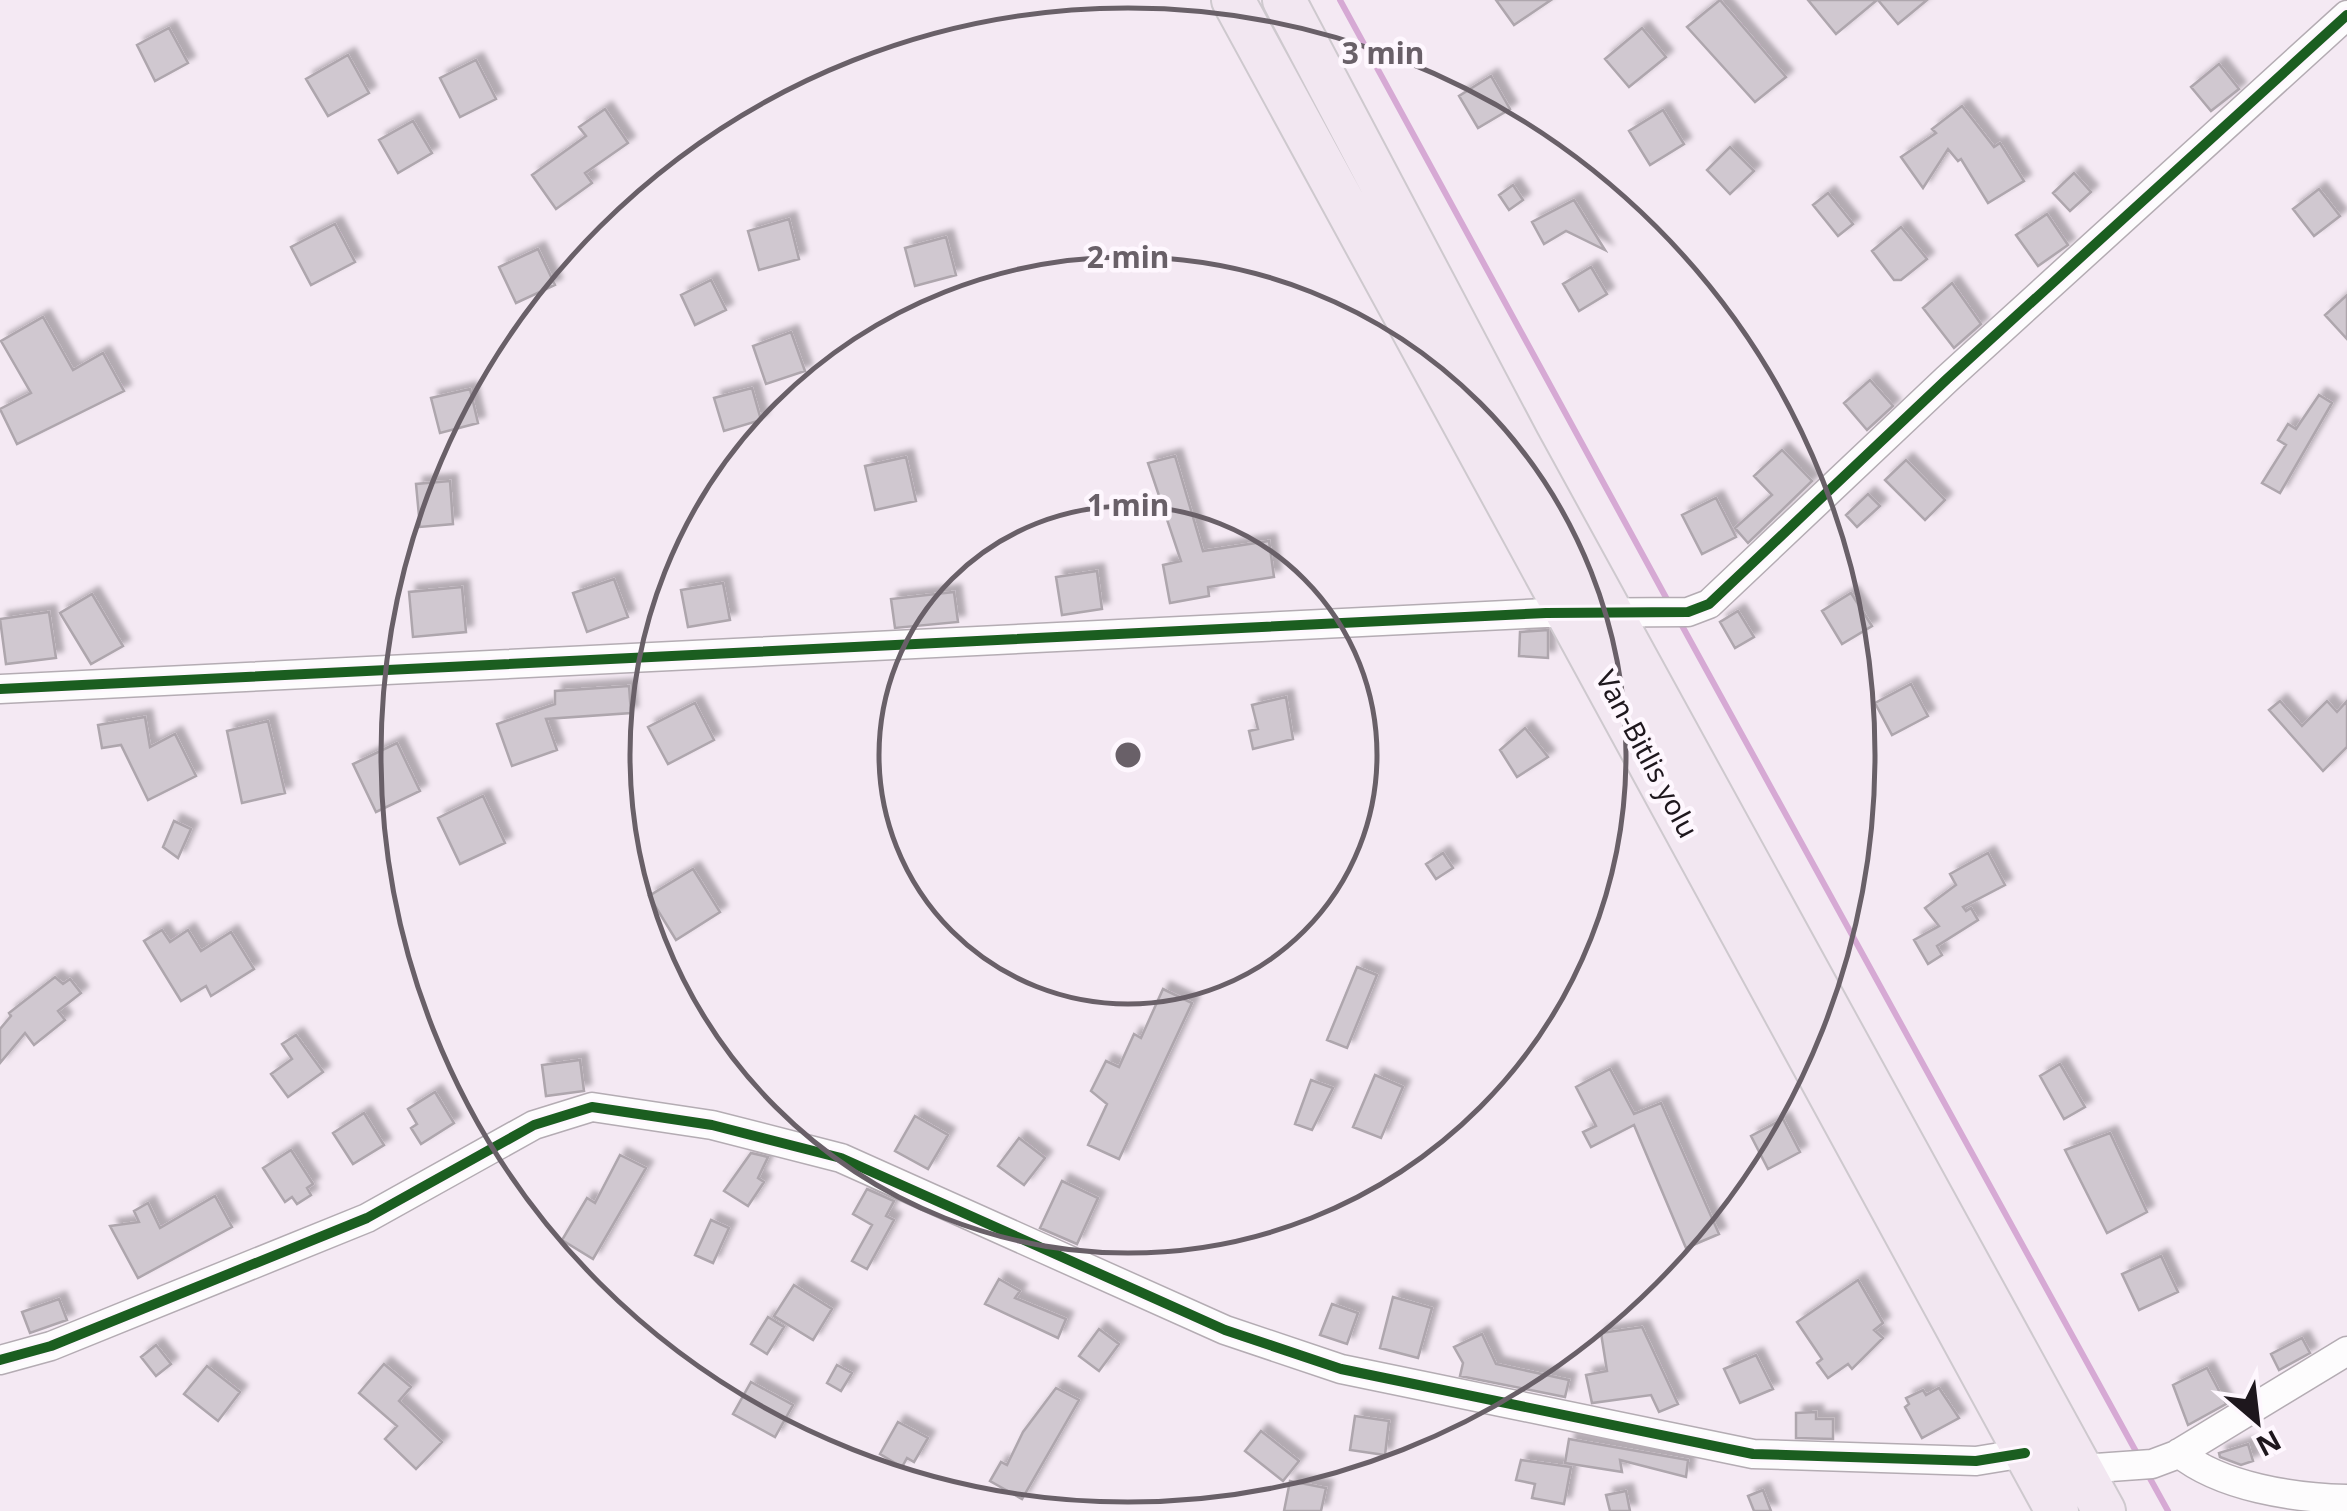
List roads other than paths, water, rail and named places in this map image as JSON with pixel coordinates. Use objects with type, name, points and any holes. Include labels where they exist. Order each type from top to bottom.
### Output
[{"type":"highway","name":"Van-Bitlis yolu","points":[[1233,0],[2056,1511]]},
{"type":"highway","name":"Van-Bitlis yolu","points":[[1284,0],[1518,443],[2104,1511]]},
{"type":"street","points":[[0,690],[1698,608],[2347,15]]},
{"type":"street","points":[[0,1360],[52,1346],[368,1218],[534,1125],[592,1107],[712,1126],[842,1158],[1226,1330],[1341,1368],[1753,1454],[1976,1461],[2026,1454]]},
{"type":"street","points":[[2082,1469],[2169,1457],[2347,1351]]},
{"type":"street","points":[[2169,1457],[2246,1484],[2347,1499]]},
{"type":"waterway","points":[[1340,0],[1669,603]]},
{"type":"waterway","points":[[1680,622],[2139,1457]]},
{"type":"waterway","points":[[2147,1473],[2168,1511]]}]
